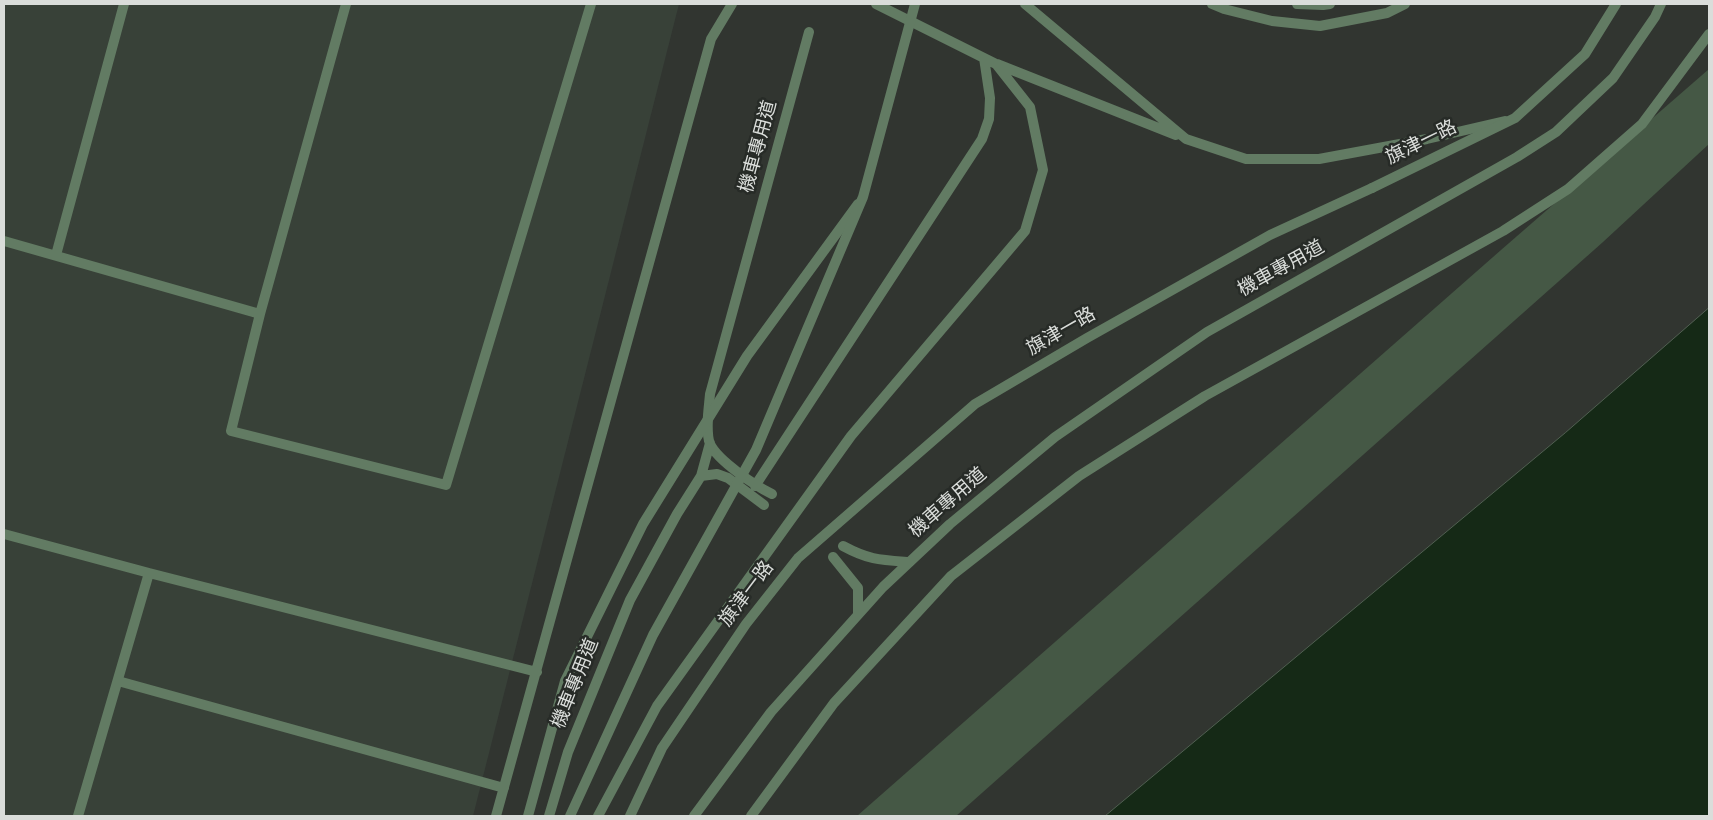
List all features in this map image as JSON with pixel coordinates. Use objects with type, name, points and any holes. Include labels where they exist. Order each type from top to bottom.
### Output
[{"type":"street","points":[[56,256],[124,4]]},
{"type":"street","points":[[346,4],[260,314],[231,431],[446,486],[591,4]]},
{"type":"street","points":[[496,816],[711,38],[732,4]]},
{"type":"street","points":[[876,4],[996,64],[1186,139],[1246,158],[1319,159],[1427,139],[1515,118]]},
{"type":"street","points":[[570,816],[653,635],[756,450],[863,197],[915,4]]},
{"type":"street","points":[[1025,4],[1186,139]]},
{"type":"street","points":[[1212,4],[1224,9],[1272,20],[1320,26],[1387,13],[1405,4]]},
{"type":"street","points":[[1297,4],[1330,4]]},
{"type":"street","name":"旗津一路","points":[[630,816],[662,748],[746,624],[798,558],[975,404],[1086,338],[1270,235],[1372,188],[1515,118],[1585,54],[1616,4]]},
{"type":"street","name":"機車專用道","points":[[694,816],[771,712],[882,587],[950,524],[1055,437],[1207,332],[1492,171],[1556,132],[1613,78],[1655,17],[1661,4]]},
{"type":"street","name":"機車專用道","points":[[549,816],[568,752],[630,600],[677,514],[701,476],[710,443],[708,427],[710,394],[809,32]]},
{"type":"street","points":[[751,816],[834,702],[951,576],[1079,476],[1204,396],[1504,231],[1568,189],[1642,124],[1709,34]]},
{"type":"street","points":[[755,486],[982,139],[989,119],[990,98],[984,58]]},
{"type":"street","points":[[598,816],[657,706],[845,444],[1025,231],[1043,170],[1030,107],[996,64]]},
{"type":"street","points":[[528,816],[565,682],[643,524],[747,356],[863,197]]},
{"type":"street","points":[[4,240],[260,314]]},
{"type":"street","points":[[710,443],[720,457],[755,486],[772,494]]},
{"type":"street","points":[[701,476],[717,474],[728,478],[764,505]]},
{"type":"street","points":[[4,534],[536,672]]},
{"type":"street","name":"機車專用道","points":[[844,546],[872,559],[909,562]]},
{"type":"street","points":[[833,557],[858,588],[858,614]]},
{"type":"street","points":[[78,816],[149,573]]},
{"type":"street","points":[[118,681],[504,788]]},
{"type":"shaded area","points":[[4,4],[679,4],[473,816],[4,816]]},
{"type":"shaded area","points":[[1709,69],[1709,144],[1603,242],[956,816],[857,816],[1501,250]]},
{"type":"shaded area","points":[[1709,308],[1709,816],[1105,816],[1565,433]]}]
